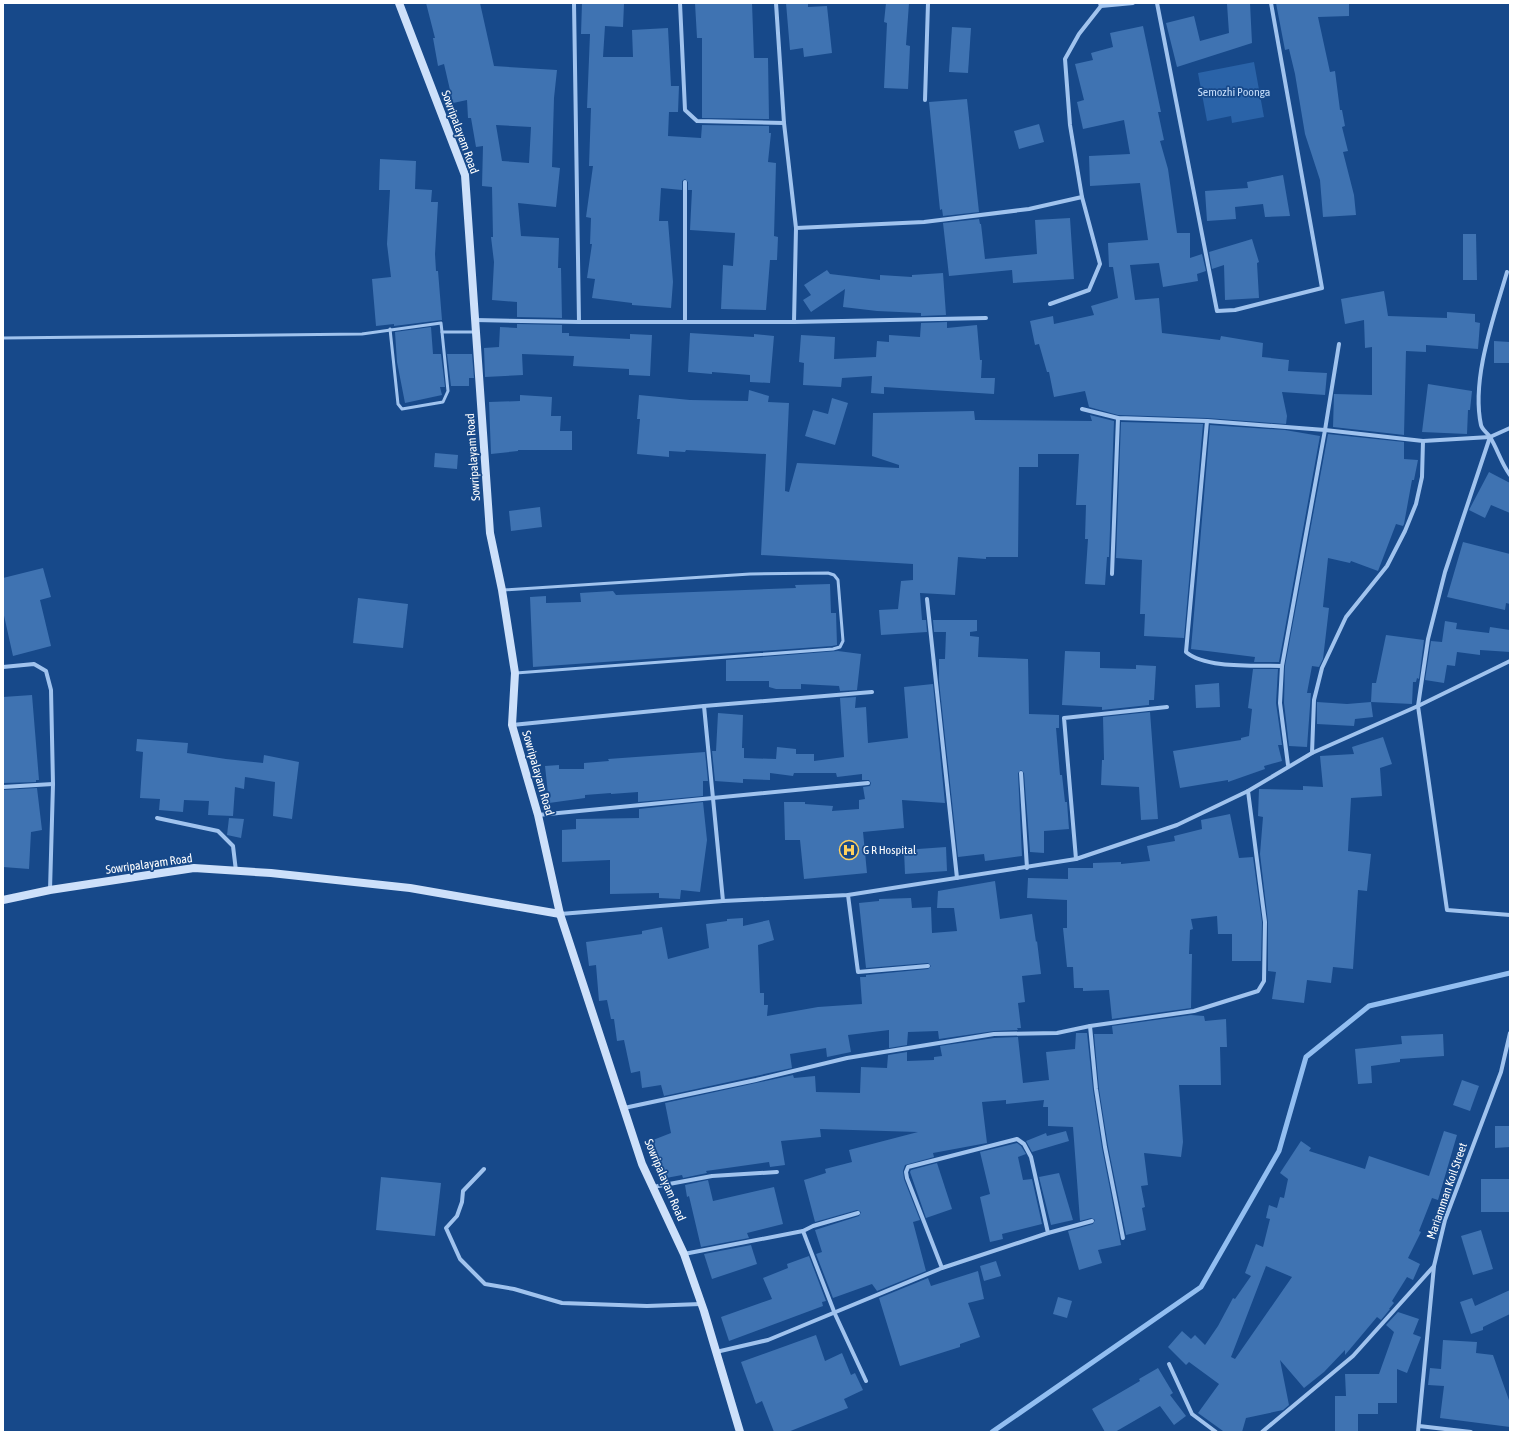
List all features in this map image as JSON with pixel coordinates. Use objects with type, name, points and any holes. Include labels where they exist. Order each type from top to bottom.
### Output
[{"type":"street","name":"Sowripalayam Road","points":[[400,3],[465,174],[490,533],[502,590],[515,673],[512,725],[538,815],[560,914],[642,1164],[684,1254],[701,1304],[740,1432]]},
{"type":"street","points":[[574,3],[579,322]]},
{"type":"street","points":[[680,3],[685,110],[697,121],[784,123]]},
{"type":"street","points":[[776,3],[784,123],[796,228],[794,322]]},
{"type":"street","points":[[925,100],[928,3]]},
{"type":"street","points":[[1050,304],[1089,290],[1100,264],[1082,197],[1070,125],[1065,59],[1079,34],[1100,5],[1133,3]]},
{"type":"street","points":[[1157,3],[1217,311],[1235,310],[1322,288],[1271,3]]},
{"type":"street","points":[[685,182],[685,322]]},
{"type":"street","points":[[796,228],[924,222],[1029,209],[1082,197]]},
{"type":"street","points":[[1507,272],[1490,329],[1478,383],[1481,427],[1490,436],[1501,462],[1510,475]]},
{"type":"street","points":[[474,320],[579,322],[794,322],[986,318]]},
{"type":"street","points":[[1288,765],[1280,703],[1282,666],[1325,430],[1339,344]]},
{"type":"street","points":[[1082,409],[1118,418],[1207,421],[1325,430],[1423,440],[1490,436],[1510,428]]},
{"type":"street","points":[[1112,574],[1118,418]]},
{"type":"street","points":[[1207,421],[1186,652],[1192,658],[1212,663],[1282,666]]},
{"type":"street","points":[[1490,436],[1445,572],[1428,639],[1418,706],[1447,910],[1510,915]]},
{"type":"street","points":[[1312,752],[1314,700],[1322,668],[1346,617],[1387,566],[1405,531],[1416,504],[1422,477],[1423,440]]},
{"type":"street","points":[[927,599],[957,878]]},
{"type":"street","points":[[560,914],[723,901],[848,895],[1027,868],[1076,859],[1177,826],[1248,791],[1288,765],[1312,752],[1418,706],[1510,661]]},
{"type":"street","points":[[3,667],[34,664],[46,671],[51,690],[53,784],[50,890]]},
{"type":"street","points":[[512,725],[704,706],[872,692]]},
{"type":"street","points":[[704,706],[723,901]]},
{"type":"street","points":[[1076,859],[1064,718],[1167,707]]},
{"type":"street","points":[[1021,773],[1027,868]]},
{"type":"street","points":[[3,787],[53,784]]},
{"type":"street","points":[[538,815],[868,784]]},
{"type":"street","points":[[624,1108],[756,1080],[847,1058],[994,1034],[1057,1033],[1090,1026],[1194,1011],[1258,991],[1264,981],[1265,922],[1254,821],[1248,791]]},
{"type":"street","points":[[157,818],[218,831],[233,846],[236,871]]},
{"type":"street","name":"Sowripalayam Road","points":[[3,900],[50,890],[194,868],[271,873],[410,888],[560,914]]},
{"type":"street","points":[[848,895],[858,972],[928,966]]},
{"type":"street","points":[[1090,1026],[1098,1104],[1123,1238]]},
{"type":"street","name":"Mariamman Koil Street","points":[[1418,1432],[1434,1266],[1445,1220],[1501,1072],[1510,1033]]},
{"type":"street","points":[[942,1268],[907,1178],[906,1172],[908,1167],[1017,1139],[1024,1144],[1031,1157],[1048,1233]]},
{"type":"street","points":[[484,1169],[463,1191],[462,1202],[457,1216],[446,1228],[460,1259],[485,1284],[514,1289],[562,1303],[647,1306],[701,1304]]},
{"type":"street","points":[[653,1187],[712,1176],[777,1172]]},
{"type":"street","points":[[684,1254],[803,1231],[813,1226],[858,1213]]},
{"type":"street","points":[[716,1352],[768,1340],[835,1314],[942,1268],[1048,1233],[1092,1222]]},
{"type":"street","points":[[803,1231],[835,1314],[866,1381]]},
{"type":"street","points":[[1262,1432],[1353,1356],[1434,1266]]},
{"type":"street","points":[[1169,1364],[1192,1414],[1216,1432]]},
{"type":"street","points":[[1419,1426],[1470,1432]]},
{"type":"lane","points":[[3,338],[362,334],[390,329],[441,322],[448,391],[443,402],[402,409],[398,404],[390,329]]},
{"type":"lane","points":[[442,332],[476,332]]},
{"type":"lane","points":[[502,590],[750,574],[828,573],[834,575],[838,580],[843,641],[840,647],[833,649],[515,673]]},
{"type":"green space","name":"Semozhi Poonga","points":[[1254,62],[1264,117],[1232,123],[1231,116],[1207,121],[1198,73]]},
{"type":"building","points":[[426,3],[480,3],[494,66],[557,70],[554,98],[552,167],[560,168],[556,207],[518,203],[521,236],[559,238],[558,268],[561,268],[562,318],[517,317],[517,302],[492,300],[494,262],[491,237],[493,237],[492,187],[482,186],[483,146],[476,147],[471,118],[468,118],[467,100],[453,103],[444,64],[438,66],[433,38],[435,38]],"holes":[[[496,125],[531,127],[529,163],[502,161]]]},
{"type":"building","points":[[582,3],[624,4],[623,27],[605,26],[603,57],[633,57],[632,30],[668,28],[671,86],[679,86],[678,112],[669,112],[668,136],[701,138],[702,125],[769,126],[769,133],[771,133],[768,162],[776,163],[774,236],[778,237],[777,260],[770,260],[766,310],[721,309],[723,265],[733,266],[735,233],[690,230],[692,190],[688,190],[688,182],[685,179],[682,181],[682,190],[661,188],[659,221],[668,221],[673,282],[671,308],[632,305],[632,303],[592,298],[595,279],[587,278],[592,244],[590,244],[591,218],[586,217],[593,166],[589,166],[591,108],[587,108],[590,34],[581,34]]},
{"type":"building","points":[[695,3],[752,3],[754,58],[768,58],[769,119],[702,118],[702,38],[697,38]]},
{"type":"building","points":[[786,3],[808,3],[808,7],[827,6],[832,53],[804,57],[803,48],[790,50]]},
{"type":"building","points":[[886,3],[909,3],[906,45],[910,46],[908,89],[884,88],[887,23],[884,22]]},
{"type":"building","points":[[1250,3],[1252,43],[1177,67],[1166,23],[1194,16],[1200,41],[1229,33],[1227,4]]},
{"type":"building","points":[[1276,3],[1349,3],[1349,16],[1318,17],[1330,72],[1335,71],[1340,110],[1342,110],[1345,126],[1342,127],[1348,151],[1343,152],[1354,195],[1356,215],[1323,217],[1320,180],[1305,134],[1295,74],[1289,49],[1285,50]]},
{"type":"building","points":[[1143,26],[1161,112],[1158,112],[1164,140],[1160,141],[1168,169],[1177,233],[1190,233],[1190,258],[1202,254],[1206,271],[1197,274],[1198,281],[1163,287],[1159,263],[1130,265],[1135,300],[1159,298],[1162,333],[1220,340],[1221,336],[1263,343],[1262,357],[1289,360],[1288,371],[1327,373],[1325,395],[1282,392],[1287,416],[1286,424],[1207,418],[1118,415],[1089,407],[1085,391],[1054,397],[1049,372],[1047,372],[1039,344],[1035,345],[1030,321],[1053,316],[1054,324],[1094,315],[1091,306],[1118,298],[1113,267],[1109,267],[1108,243],[1148,240],[1140,183],[1090,186],[1089,156],[1130,154],[1124,120],[1083,129],[1077,102],[1084,100],[1075,64],[1093,60],[1091,53],[1113,47],[1110,33]]},
{"type":"building","points":[[952,27],[971,28],[968,73],[949,72]]},
{"type":"building","points":[[967,99],[979,212],[943,216],[942,209],[940,210],[929,102]]},
{"type":"building","points":[[1039,124],[1044,142],[1019,149],[1014,131]]},
{"type":"building","points":[[380,159],[416,161],[415,189],[432,190],[431,202],[438,202],[435,254],[442,320],[394,326],[394,324],[376,326],[372,279],[391,277],[387,244],[390,190],[379,190]]},
{"type":"building","points":[[1283,175],[1290,216],[1265,217],[1263,204],[1235,207],[1236,219],[1207,221],[1205,191],[1248,188],[1247,182]]},
{"type":"building","points":[[1070,218],[1074,279],[1013,283],[1012,270],[949,276],[943,223],[979,219],[981,224],[985,259],[1037,254],[1035,220]]},
{"type":"building","points":[[1463,234],[1476,234],[1477,280],[1463,280]]},
{"type":"building","points":[[1252,239],[1259,262],[1257,263],[1259,298],[1225,300],[1224,265],[1212,269],[1209,252]]},
{"type":"building","points":[[827,270],[830,274],[880,280],[880,275],[912,277],[912,275],[943,273],[946,315],[921,316],[921,313],[877,311],[843,307],[845,289],[811,312],[803,300],[811,295],[804,285]]},
{"type":"building","points":[[1384,291],[1388,316],[1447,318],[1447,312],[1475,314],[1475,322],[1480,323],[1478,349],[1426,345],[1426,352],[1406,351],[1404,435],[1333,427],[1334,394],[1372,395],[1372,347],[1365,348],[1364,320],[1345,324],[1341,299]]},
{"type":"building","points":[[947,322],[947,328],[977,325],[980,360],[982,360],[981,378],[995,378],[994,394],[884,387],[884,394],[871,393],[872,376],[842,378],[841,387],[803,385],[804,363],[799,362],[801,335],[835,337],[834,359],[876,357],[877,341],[889,342],[889,335],[920,337],[921,323]]},
{"type":"building","points":[[517,324],[562,325],[562,333],[569,333],[569,336],[630,339],[630,334],[652,335],[650,376],[629,375],[629,369],[573,366],[574,356],[522,354],[523,375],[485,377],[484,348],[499,347],[500,327],[517,328]]},
{"type":"building","points":[[431,327],[433,354],[441,354],[445,387],[440,387],[442,395],[405,403],[397,362],[395,332]]},
{"type":"building","points":[[690,333],[754,337],[754,334],[774,336],[770,383],[750,382],[750,375],[688,372]]},
{"type":"building","points":[[1494,341],[1510,342],[1510,363],[1494,363]]},
{"type":"building","points":[[447,354],[472,354],[474,378],[469,378],[469,386],[451,386]]},
{"type":"building","points":[[1428,384],[1472,391],[1470,410],[1468,410],[1467,434],[1422,432]]},
{"type":"building","points":[[749,390],[769,396],[768,402],[789,403],[785,491],[789,492],[797,463],[899,468],[899,465],[872,456],[873,413],[974,411],[975,420],[1092,421],[1090,415],[1114,421],[1109,557],[1107,557],[1105,585],[1085,584],[1088,539],[1085,539],[1086,505],[1076,505],[1079,454],[1038,454],[1038,467],[1019,467],[1018,557],[986,557],[986,559],[958,557],[955,595],[920,593],[922,620],[926,620],[927,632],[881,635],[879,610],[898,609],[901,581],[913,580],[913,564],[761,555],[766,454],[686,450],[685,452],[669,451],[669,457],[637,454],[640,419],[637,419],[639,395],[690,400],[748,401]]},
{"type":"building","points":[[520,395],[552,397],[551,416],[561,416],[560,431],[572,431],[572,450],[518,450],[491,454],[489,402],[520,401]]},
{"type":"building","points":[[832,398],[848,403],[835,445],[805,436],[813,410],[828,414]]},
{"type":"building","points":[[1121,422],[1203,424],[1184,638],[1144,636],[1145,614],[1140,614],[1142,560],[1116,558]]},
{"type":"building","points":[[1210,425],[1285,430],[1320,436],[1279,662],[1254,662],[1255,657],[1191,649]]},
{"type":"building","points":[[1328,434],[1404,442],[1404,459],[1418,460],[1414,480],[1412,480],[1404,524],[1403,526],[1396,524],[1378,571],[1351,561],[1350,563],[1328,558],[1323,607],[1329,608],[1323,659],[1319,667],[1312,666],[1307,693],[1311,693],[1307,747],[1289,746],[1284,703],[1285,666]]},
{"type":"building","points":[[435,453],[458,455],[457,469],[434,467]]},
{"type":"building","points":[[1489,472],[1510,483],[1510,513],[1491,505],[1485,518],[1469,510]]},
{"type":"building","points":[[540,507],[542,527],[511,531],[509,511]]},
{"type":"building","points":[[1463,542],[1510,554],[1510,604],[1506,603],[1505,610],[1447,597]]},
{"type":"building","points":[[43,568],[51,597],[40,600],[51,646],[13,656],[3,611],[3,578]]},
{"type":"building","points":[[830,584],[831,613],[836,613],[837,645],[533,667],[530,597],[546,596],[546,603],[581,602],[580,593],[613,591],[616,595],[796,588],[795,585]]},
{"type":"building","points":[[358,598],[408,604],[403,648],[353,643]]},
{"type":"building","points":[[933,620],[977,620],[977,631],[970,632],[970,636],[979,637],[978,657],[1028,659],[1029,714],[1059,715],[1059,728],[1056,728],[1060,775],[1062,775],[1065,802],[1067,802],[1069,829],[1044,831],[1044,853],[1030,852],[1024,773],[1021,770],[1018,773],[1022,856],[985,861],[984,854],[958,857],[939,681],[939,659],[945,659],[946,632],[934,632]]},
{"type":"building","points":[[1445,621],[1457,623],[1456,629],[1489,633],[1490,627],[1510,630],[1510,652],[1480,650],[1480,655],[1457,652],[1455,666],[1447,665],[1444,683],[1425,680],[1431,641],[1442,642]]},
{"type":"building","points":[[1386,635],[1424,640],[1419,679],[1417,678],[1416,682],[1413,682],[1412,704],[1371,702],[1372,683],[1376,683]]},
{"type":"building","points":[[838,651],[861,654],[857,690],[840,691],[839,686],[801,684],[801,689],[776,689],[769,687],[769,681],[726,681],[726,660]]},
{"type":"building","points":[[1065,651],[1100,652],[1100,668],[1136,669],[1136,665],[1156,666],[1154,700],[1149,700],[1149,705],[1102,710],[1102,707],[1062,705]]},
{"type":"building","points":[[1253,669],[1278,669],[1276,703],[1282,745],[1278,745],[1282,761],[1264,766],[1265,769],[1228,782],[1228,780],[1180,788],[1173,751],[1241,740],[1241,738],[1249,736],[1252,709],[1248,708]]},
{"type":"building","points":[[1219,683],[1220,707],[1196,708],[1195,685]]},
{"type":"building","points":[[933,684],[945,803],[902,800],[904,828],[863,832],[867,873],[804,879],[800,840],[785,840],[784,802],[805,802],[805,804],[833,806],[832,811],[859,809],[859,800],[865,799],[863,787],[870,786],[871,783],[869,780],[862,780],[862,774],[837,777],[836,773],[794,773],[793,776],[770,773],[770,780],[743,779],[743,783],[715,781],[712,751],[716,751],[718,713],[743,715],[742,748],[744,748],[744,758],[776,759],[777,747],[796,749],[796,754],[814,754],[814,761],[844,757],[840,698],[856,697],[855,708],[866,707],[868,743],[908,738],[904,687]]},
{"type":"building","points":[[32,695],[39,780],[36,780],[36,782],[3,783],[3,697]]},
{"type":"building","points":[[1317,702],[1347,704],[1371,702],[1373,717],[1355,719],[1354,726],[1317,724]]},
{"type":"building","points":[[1150,712],[1158,819],[1141,820],[1139,787],[1101,785],[1102,760],[1104,760],[1103,717]]},
{"type":"building","points":[[1383,737],[1392,764],[1380,768],[1382,796],[1351,798],[1348,851],[1371,854],[1367,891],[1358,890],[1353,969],[1333,967],[1331,983],[1307,980],[1304,1003],[1272,999],[1276,972],[1268,971],[1268,922],[1260,854],[1263,817],[1258,816],[1259,789],[1303,790],[1303,786],[1323,787],[1320,756],[1354,754],[1352,747]]},
{"type":"building","points":[[137,739],[188,743],[187,753],[226,759],[263,763],[264,755],[299,762],[292,819],[273,816],[275,782],[245,777],[244,789],[235,787],[233,816],[208,815],[209,801],[184,800],[183,812],[159,810],[160,799],[140,798],[143,752],[136,751]]},
{"type":"building","points":[[705,752],[708,781],[703,781],[703,796],[638,802],[638,792],[611,793],[585,795],[585,798],[549,803],[545,766],[559,765],[559,769],[584,769],[584,763],[609,761],[608,759]]},
{"type":"building","points":[[37,788],[42,830],[31,832],[29,869],[3,867],[3,790]]},
{"type":"building","points":[[703,802],[707,840],[700,892],[681,890],[680,899],[659,898],[659,893],[610,894],[610,860],[562,862],[562,830],[576,829],[576,819],[639,818],[639,809]]},
{"type":"building","points":[[1230,814],[1239,858],[1253,857],[1262,922],[1261,961],[1232,961],[1232,934],[1218,934],[1217,916],[1191,919],[1193,929],[1190,930],[1189,954],[1192,954],[1191,1008],[1112,1019],[1109,990],[1083,991],[1083,988],[1074,988],[1073,967],[1067,967],[1063,928],[1067,928],[1067,900],[1027,898],[1028,878],[1068,879],[1068,868],[1093,868],[1093,863],[1121,862],[1121,864],[1150,861],[1147,846],[1175,841],[1174,836],[1202,829],[1201,820]]},
{"type":"building","points":[[229,818],[244,819],[241,838],[227,835]]},
{"type":"building","points":[[946,847],[947,871],[905,874],[904,850]]},
{"type":"building","points":[[995,881],[1000,919],[1032,914],[1036,942],[1037,941],[1041,974],[1022,976],[1025,1002],[1018,1003],[1021,1028],[1017,1028],[1018,1030],[994,1031],[939,1039],[938,1031],[908,1032],[907,1045],[889,1048],[889,1030],[848,1035],[851,1052],[827,1057],[826,1048],[790,1054],[792,1068],[664,1096],[661,1085],[642,1088],[640,1071],[631,1073],[624,1040],[617,1041],[614,1019],[611,1019],[607,1000],[599,1001],[596,965],[589,966],[586,942],[642,934],[642,931],[662,927],[668,959],[709,948],[706,924],[727,921],[727,919],[743,918],[743,926],[769,920],[774,940],[758,945],[760,993],[764,993],[764,1005],[768,1005],[767,1016],[818,1007],[862,1004],[860,977],[866,977],[866,975],[928,969],[931,966],[928,963],[866,968],[859,903],[879,901],[879,899],[911,898],[912,908],[931,907],[932,933],[957,931],[954,908],[937,908],[938,891]]},
{"type":"building","points":[[1191,1015],[1204,1016],[1205,1021],[1226,1019],[1227,1047],[1220,1047],[1221,1085],[1179,1085],[1183,1142],[1181,1157],[1144,1153],[1148,1185],[1141,1186],[1145,1207],[1142,1208],[1146,1230],[1126,1235],[1108,1146],[1099,1089],[1094,1034],[1113,1034],[1112,1026]]},
{"type":"building","points":[[1076,1033],[1087,1033],[1093,1090],[1102,1148],[1121,1245],[1098,1250],[1102,1263],[1079,1270],[1068,1231],[1093,1224],[1095,1220],[1091,1218],[1080,1221],[1073,1127],[1048,1126],[1048,1107],[1043,1107],[1044,1100],[1006,1104],[1006,1100],[982,1102],[987,1143],[933,1153],[934,1157],[905,1165],[903,1171],[904,1179],[920,1220],[913,1222],[926,1271],[877,1291],[872,1284],[833,1298],[816,1254],[822,1252],[815,1230],[859,1216],[861,1212],[857,1210],[815,1222],[804,1180],[826,1173],[825,1169],[852,1162],[849,1150],[918,1132],[820,1129],[821,1137],[781,1141],[785,1165],[770,1167],[769,1162],[706,1171],[707,1173],[683,1178],[682,1175],[666,1178],[653,1140],[671,1133],[665,1103],[793,1075],[794,1078],[815,1076],[816,1092],[860,1093],[861,1067],[887,1068],[888,1055],[907,1052],[907,1061],[934,1060],[934,1057],[942,1056],[940,1046],[994,1038],[1018,1037],[1023,1083],[1049,1080],[1046,1052],[1075,1049]]},
{"type":"building","points":[[1443,1034],[1444,1056],[1400,1059],[1400,1062],[1371,1066],[1372,1083],[1358,1084],[1355,1049],[1402,1044],[1401,1036]]},
{"type":"building","points":[[1462,1080],[1479,1086],[1470,1111],[1453,1105]]},
{"type":"building","points":[[1495,1126],[1510,1126],[1510,1147],[1495,1148]]},
{"type":"building","points":[[1066,1131],[1069,1141],[1032,1152],[1026,1141],[1046,1133],[1047,1136]]},
{"type":"building","points":[[1444,1131],[1457,1135],[1438,1200],[1432,1198],[1419,1231],[1421,1232],[1408,1258],[1420,1264],[1413,1280],[1407,1277],[1392,1301],[1394,1303],[1381,1320],[1377,1317],[1345,1355],[1345,1350],[1324,1372],[1304,1388],[1280,1360],[1289,1405],[1283,1410],[1246,1418],[1242,1432],[1223,1431],[1198,1413],[1219,1384],[1189,1362],[1186,1365],[1168,1347],[1182,1331],[1191,1339],[1195,1335],[1205,1345],[1218,1326],[1233,1298],[1235,1299],[1251,1276],[1245,1273],[1256,1244],[1263,1247],[1270,1219],[1266,1218],[1269,1205],[1277,1208],[1280,1197],[1284,1198],[1288,1179],[1280,1173],[1301,1141],[1311,1148],[1309,1151],[1365,1169],[1369,1156],[1429,1176]],"holes":[[[1266,1266],[1292,1277],[1235,1359],[1231,1357]]]},
{"type":"building","points":[[1017,1143],[1026,1154],[1018,1157],[1023,1180],[1032,1179],[1042,1224],[1002,1234],[1003,1239],[990,1242],[980,1197],[990,1194],[980,1152]]},
{"type":"building","points":[[937,1163],[952,1209],[926,1218],[910,1172],[911,1170]]},
{"type":"building","points":[[1059,1173],[1073,1220],[1051,1225],[1039,1177]]},
{"type":"building","points":[[381,1177],[441,1183],[435,1236],[376,1230]]},
{"type":"building","points":[[1481,1179],[1510,1179],[1510,1212],[1481,1212]]},
{"type":"building","points":[[708,1180],[713,1201],[774,1187],[783,1224],[747,1233],[749,1238],[701,1247],[685,1185]]},
{"type":"building","points":[[1481,1230],[1493,1269],[1473,1275],[1461,1236]]},
{"type":"building","points":[[751,1245],[757,1264],[712,1279],[704,1254]]},
{"type":"building","points":[[809,1256],[826,1301],[822,1302],[823,1306],[729,1341],[721,1317],[772,1299],[763,1278],[788,1268],[787,1264]]},
{"type":"building","points":[[996,1261],[1001,1276],[984,1281],[980,1266]]},
{"type":"building","points":[[978,1271],[984,1299],[968,1303],[980,1337],[960,1344],[960,1347],[900,1366],[879,1298],[928,1278],[931,1286]]},
{"type":"building","points":[[1510,1290],[1510,1314],[1483,1327],[1483,1330],[1471,1334],[1460,1302],[1472,1298],[1475,1306]]},
{"type":"building","points":[[1058,1297],[1072,1301],[1067,1318],[1053,1314]]},
{"type":"building","points":[[1398,1312],[1419,1319],[1413,1334],[1421,1337],[1407,1373],[1397,1369],[1397,1403],[1378,1403],[1378,1414],[1358,1414],[1358,1432],[1335,1432],[1335,1396],[1346,1396],[1345,1374],[1379,1374],[1394,1332],[1386,1325]]},
{"type":"building","points":[[816,1335],[825,1361],[842,1353],[851,1375],[855,1373],[863,1390],[844,1399],[848,1408],[788,1432],[774,1432],[762,1401],[756,1404],[741,1362]]},
{"type":"building","points":[[1443,1340],[1477,1342],[1476,1353],[1493,1355],[1510,1403],[1510,1427],[1440,1418],[1444,1386],[1428,1385],[1430,1368],[1441,1369]]},
{"type":"building","points":[[1158,1368],[1173,1393],[1170,1395],[1186,1416],[1174,1425],[1160,1406],[1115,1432],[1105,1432],[1092,1409],[1140,1381],[1139,1379]]},
{"type":"waterway","points":[[992,1432],[1201,1287],[1279,1151],[1306,1057],[1369,1006],[1510,973]]},
{"type":"place","name":"G R Hospital","points":[[849,850]]}]
